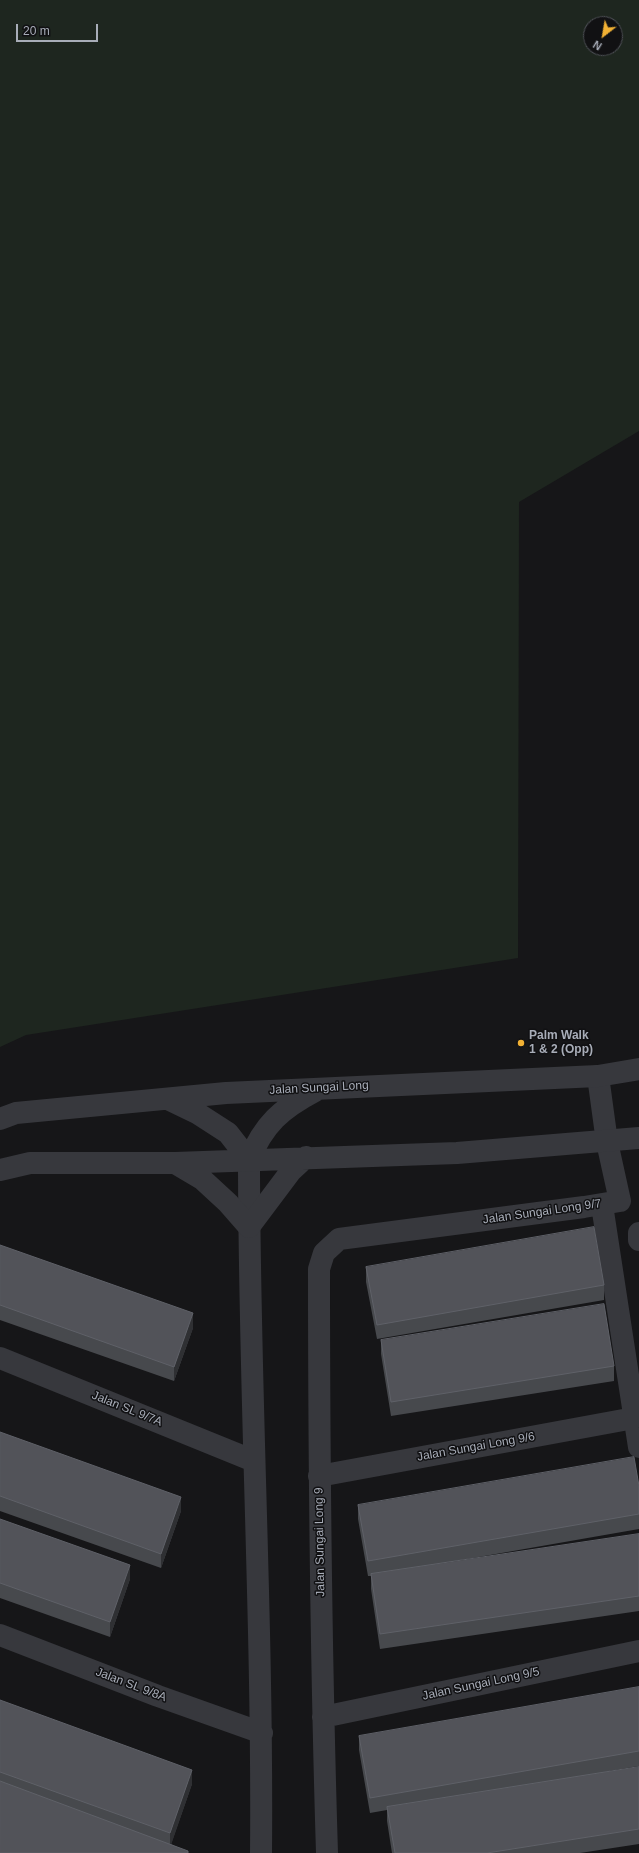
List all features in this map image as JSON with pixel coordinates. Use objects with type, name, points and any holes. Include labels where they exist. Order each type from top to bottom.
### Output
[{"type":"street","name":"Jalan Sungai Long","points":[[0,1119],[16,1113],[168,1099],[322,1088],[598,1076],[639,1069]]},
{"type":"street","name":"Jalan Sungai Long 9/7","points":[[339,1239],[602,1205],[620,1201],[607,1142],[598,1076]]},
{"type":"street","points":[[262,1853],[262,1733],[254,1461],[249,1160],[258,1139],[273,1121],[292,1103],[322,1088]]},
{"type":"street","points":[[168,1099],[197,1113],[228,1133],[249,1160]]},
{"type":"street","points":[[0,1170],[30,1163],[174,1163],[306,1157],[457,1153],[607,1142],[639,1138]]},
{"type":"street","points":[[249,1226],[286,1177],[306,1157]]},
{"type":"street","points":[[174,1163],[202,1180],[228,1203],[249,1226]]},
{"type":"street","points":[[602,1205],[639,1447]]},
{"type":"street","points":[[639,1233],[639,1240]]},
{"type":"street","name":"Jalan Sungai Long 9","points":[[327,1853],[322,1717],[319,1476],[319,1269],[324,1252],[339,1239]]},
{"type":"street","name":"Jalan SL 9/7A","points":[[0,1358],[254,1461]]},
{"type":"street","name":"Jalan Sungai Long 9/6","points":[[319,1476],[634,1418]]},
{"type":"street","name":"Jalan SL 9/8A","points":[[0,1635],[158,1696],[262,1733]]},
{"type":"street","name":"Jalan Sungai Long 9/5","points":[[322,1717],[639,1651]]},
{"type":"shaded area","points":[[0,0],[639,0],[639,431],[519,502],[518,958],[26,1035],[0,1047]]},
{"type":"building","points":[[594,1227],[604,1285],[377,1325],[366,1267]]},
{"type":"building","points":[[0,1245],[193,1313],[174,1367],[0,1305]]},
{"type":"building","points":[[604,1304],[614,1366],[391,1402],[381,1340]]},
{"type":"building","points":[[0,1432],[181,1497],[161,1554],[0,1496]]},
{"type":"building","points":[[634,1457],[639,1486],[639,1514],[368,1561],[358,1505]]},
{"type":"building","points":[[0,1519],[130,1565],[110,1622],[0,1583]]},
{"type":"building","points":[[639,1534],[639,1596],[380,1634],[371,1574]]},
{"type":"building","points":[[639,1687],[639,1751],[370,1798],[359,1736]]},
{"type":"building","points":[[0,1700],[192,1770],[170,1833],[0,1772]]},
{"type":"building","points":[[639,1767],[639,1829],[487,1853],[395,1853],[387,1807]]},
{"type":"building","points":[[0,1781],[188,1851],[188,1853],[0,1853]]},
{"type":"place","name":"Palm Walk 1 & 2 (Opp)","points":[[521,1043]]}]
